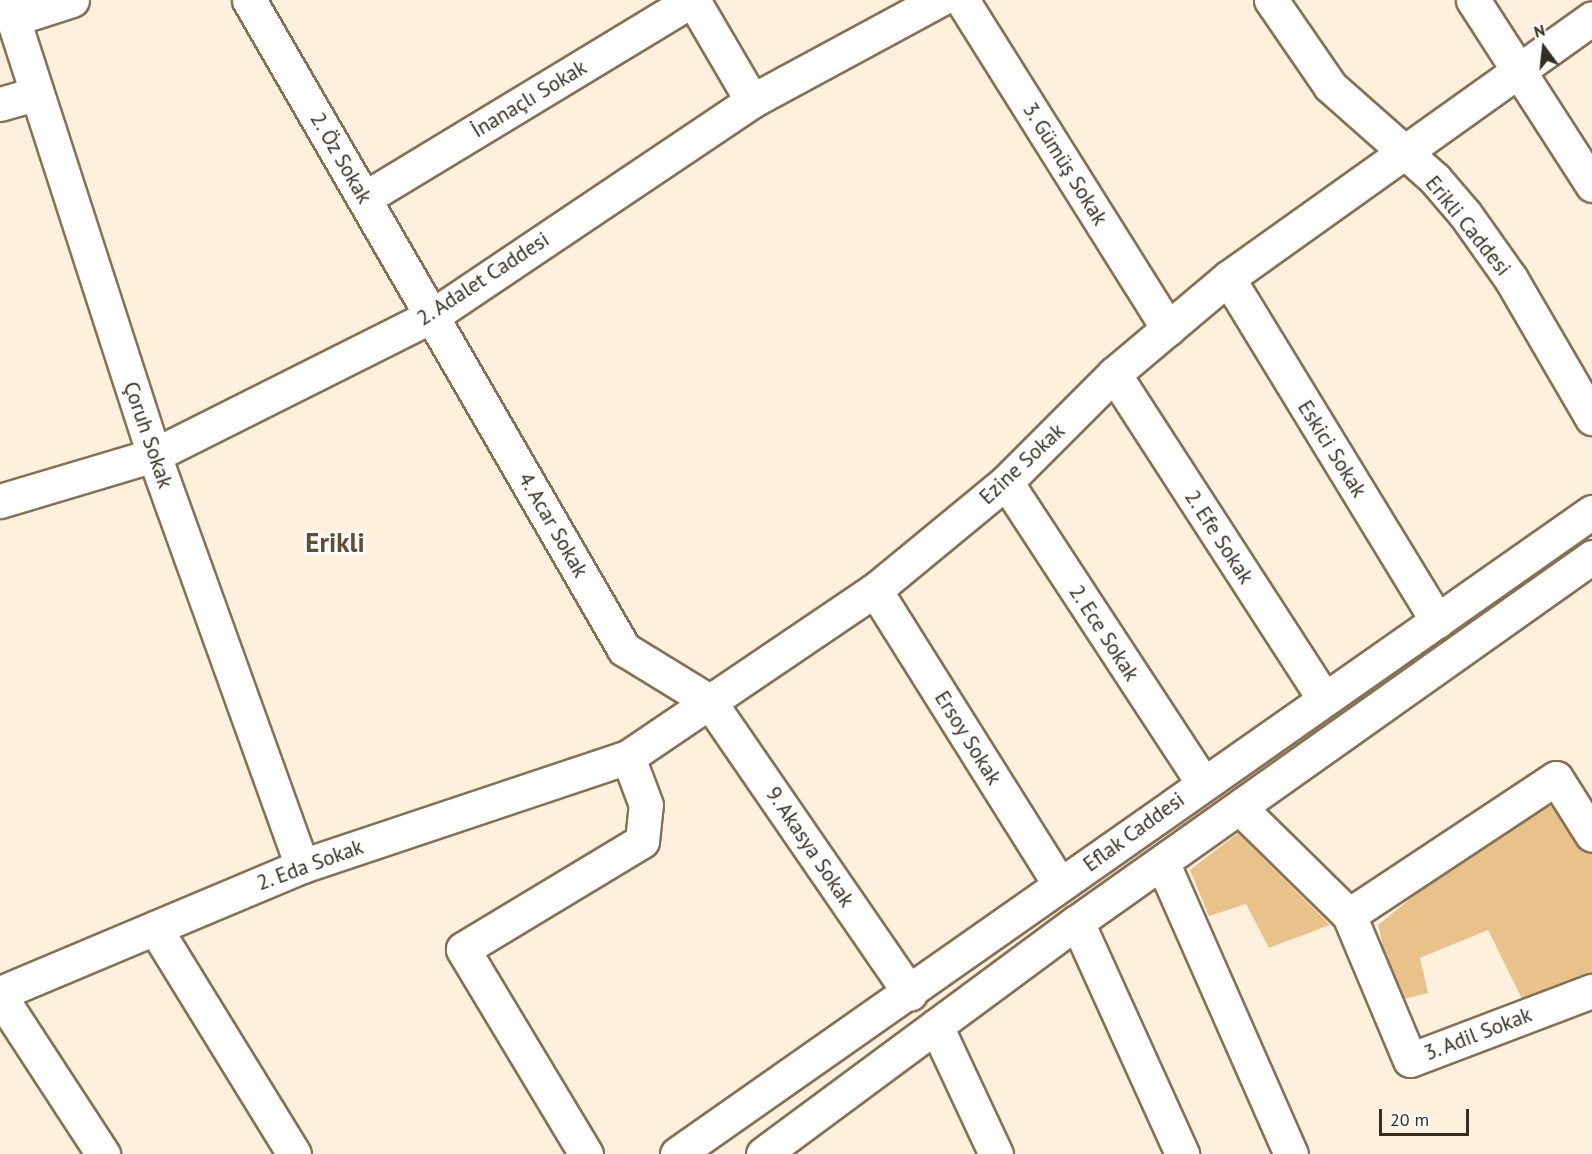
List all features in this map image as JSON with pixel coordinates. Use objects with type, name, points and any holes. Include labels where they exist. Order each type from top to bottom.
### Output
[{"type":"street","points":[[10,10],[72,0]]},
{"type":"street","name":"2. Öz Sokak","points":[[249,0],[432,316]]},
{"type":"street","points":[[693,0],[752,101]]},
{"type":"street","name":"İnanaçlı Sokak","points":[[364,198],[693,0]]},
{"type":"street","name":"2. Adalet Caddesi","points":[[0,501],[154,455],[432,316],[752,101],[939,0]]},
{"type":"street","name":"3. Gümüş Sokak","points":[[962,0],[1168,329]]},
{"type":"street","name":"Erikli Caddesi","points":[[1271,0],[1330,86],[1465,214],[1587,397]]},
{"type":"street","points":[[1473,0],[1515,72],[1592,184]]},
{"type":"street","name":"Çoruh Sokak","points":[[10,10],[154,455],[302,866]]},
{"type":"street","name":"Ezine Sokak","points":[[628,757],[875,590],[1006,482],[1114,374],[1227,278],[1401,151],[1592,18]]},
{"type":"street","points":[[0,104],[36,94]]},
{"type":"street","name":"Eskici Sokak","points":[[1227,278],[1437,621]]},
{"type":"street","name":"4. Acar Sokak","points":[[432,316],[624,649],[710,701]]},
{"type":"street","name":"2. Efe Sokak","points":[[1114,374],[1324,699]]},
{"type":"street","name":"2. Ece Sokak","points":[[1006,482],[1203,783]]},
{"type":"street","name":"Eflak Caddesi","points":[[676,1154],[910,994],[1203,783],[1592,512]]},
{"type":"street","name":"Eflak Caddesi","points":[[763,1154],[1077,922],[1163,864],[1592,557]]},
{"type":"street","name":"Ersoy Sokak","points":[[875,590],[1060,885]]},
{"type":"street","name":"9. Akasya Sokak","points":[[710,701],[910,994]]},
{"type":"street","points":[[586,1154],[463,949],[642,842],[646,805],[628,757]]},
{"type":"street","name":"2. Eda Sokak","points":[[0,994],[302,866],[628,757]]},
{"type":"street","points":[[1349,915],[1556,778],[1592,835]]},
{"type":"street","name":"3. Adil Sokak","points":[[1240,808],[1349,915],[1410,1060],[1592,991]]},
{"type":"street","points":[[1163,864],[1291,1154]]},
{"type":"street","points":[[1077,922],[1182,1154]]},
{"type":"street","points":[[155,928],[294,1154]]},
{"type":"street","points":[[0,994],[103,1154]]},
{"type":"street","points":[[936,1026],[996,1154]]},
{"type":"shaded area","points":[[1561,804],[1592,853],[1592,980],[1524,1003],[1488,930],[1420,958],[1428,993],[1396,1001],[1378,925],[1437,877],[1545,808]]},
{"type":"shaded area","points":[[1238,833],[1330,925],[1269,948],[1246,904],[1209,916],[1190,870]]},
{"type":"district","name":"Erikli","points":[[335,543]]}]
